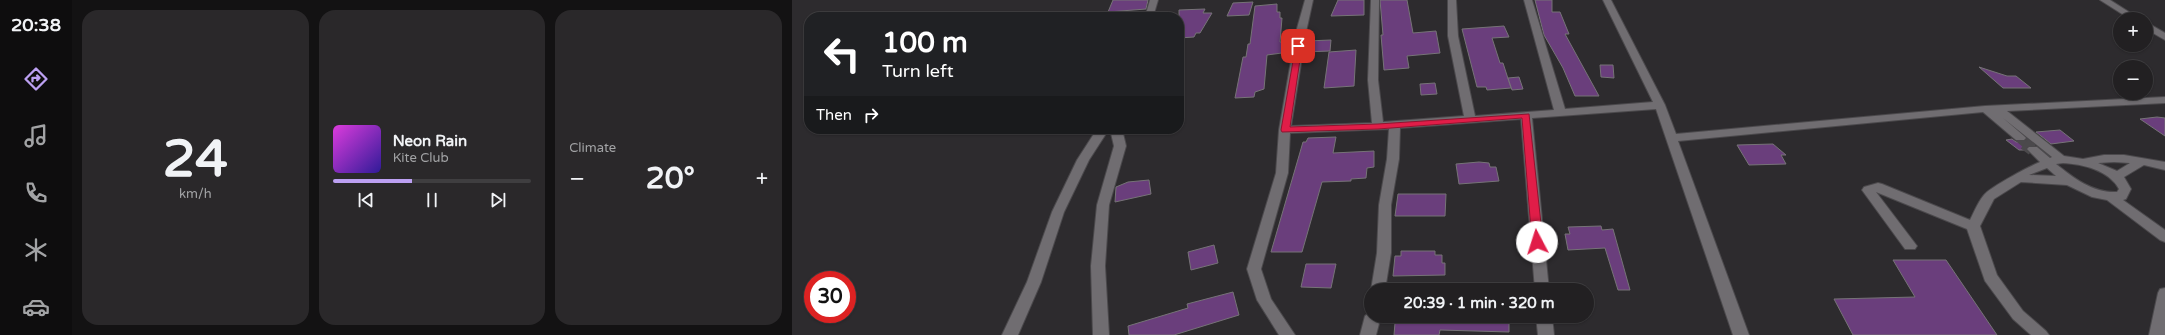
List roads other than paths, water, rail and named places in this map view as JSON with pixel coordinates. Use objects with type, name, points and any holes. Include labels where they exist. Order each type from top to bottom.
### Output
[{"type":"street","points":[[1150,12],[1154,0]]},
{"type":"street","points":[[1287,335],[1264,300],[1254,270],[1282,173],[1285,130],[1301,32],[1309,0]]},
{"type":"street","points":[[1375,0],[1373,80],[1378,126]]},
{"type":"street","points":[[1452,0],[1453,36],[1470,119]]},
{"type":"street","points":[[1528,0],[1560,112]]},
{"type":"street","points":[[1607,0],[1660,105],[1741,335]]},
{"type":"street","points":[[2104,0],[2124,12]]},
{"type":"street","points":[[2153,29],[2164,36]]},
{"type":"street","points":[[1672,138],[1985,109],[2165,100]]},
{"type":"street","points":[[1285,130],[1395,125],[1660,105]]},
{"type":"street","points":[[1985,109],[2020,138]]},
{"type":"street","points":[[1998,109],[2055,161],[2070,181],[2089,193],[2111,197],[2122,196],[2125,189],[2117,176],[2084,162],[2098,158],[2142,161],[2165,166]]},
{"type":"street","points":[[1526,116],[1541,283]]},
{"type":"street","points":[[1379,283],[1384,253],[1385,205],[1393,159],[1395,125]]},
{"type":"street","points":[[1010,335],[1034,282],[1058,212],[1083,160],[1100,134]]},
{"type":"street","points":[[1101,335],[1098,266],[1103,205],[1120,146],[1117,134]]},
{"type":"street","points":[[2033,149],[2055,161],[2090,164]]},
{"type":"street","points":[[2041,335],[2018,315],[1990,277],[1973,226],[1990,196],[2019,178],[2025,172],[2055,161]]},
{"type":"street","points":[[2117,176],[2142,161]]},
{"type":"street","points":[[2019,178],[2070,181]]},
{"type":"street","points":[[1910,246],[1868,190],[1878,187],[1973,226]]},
{"type":"street","points":[[2111,197],[2165,237]]},
{"type":"street","points":[[2156,335],[2165,293]]},
{"type":"street","points":[[1368,335],[1371,323]]},
{"type":"street","points":[[1545,323],[1546,335]]},
{"type":"tunnel","points":[[2020,138],[2027,144]]},
{"type":"tunnel","points":[[2025,143],[2033,149]]}]
